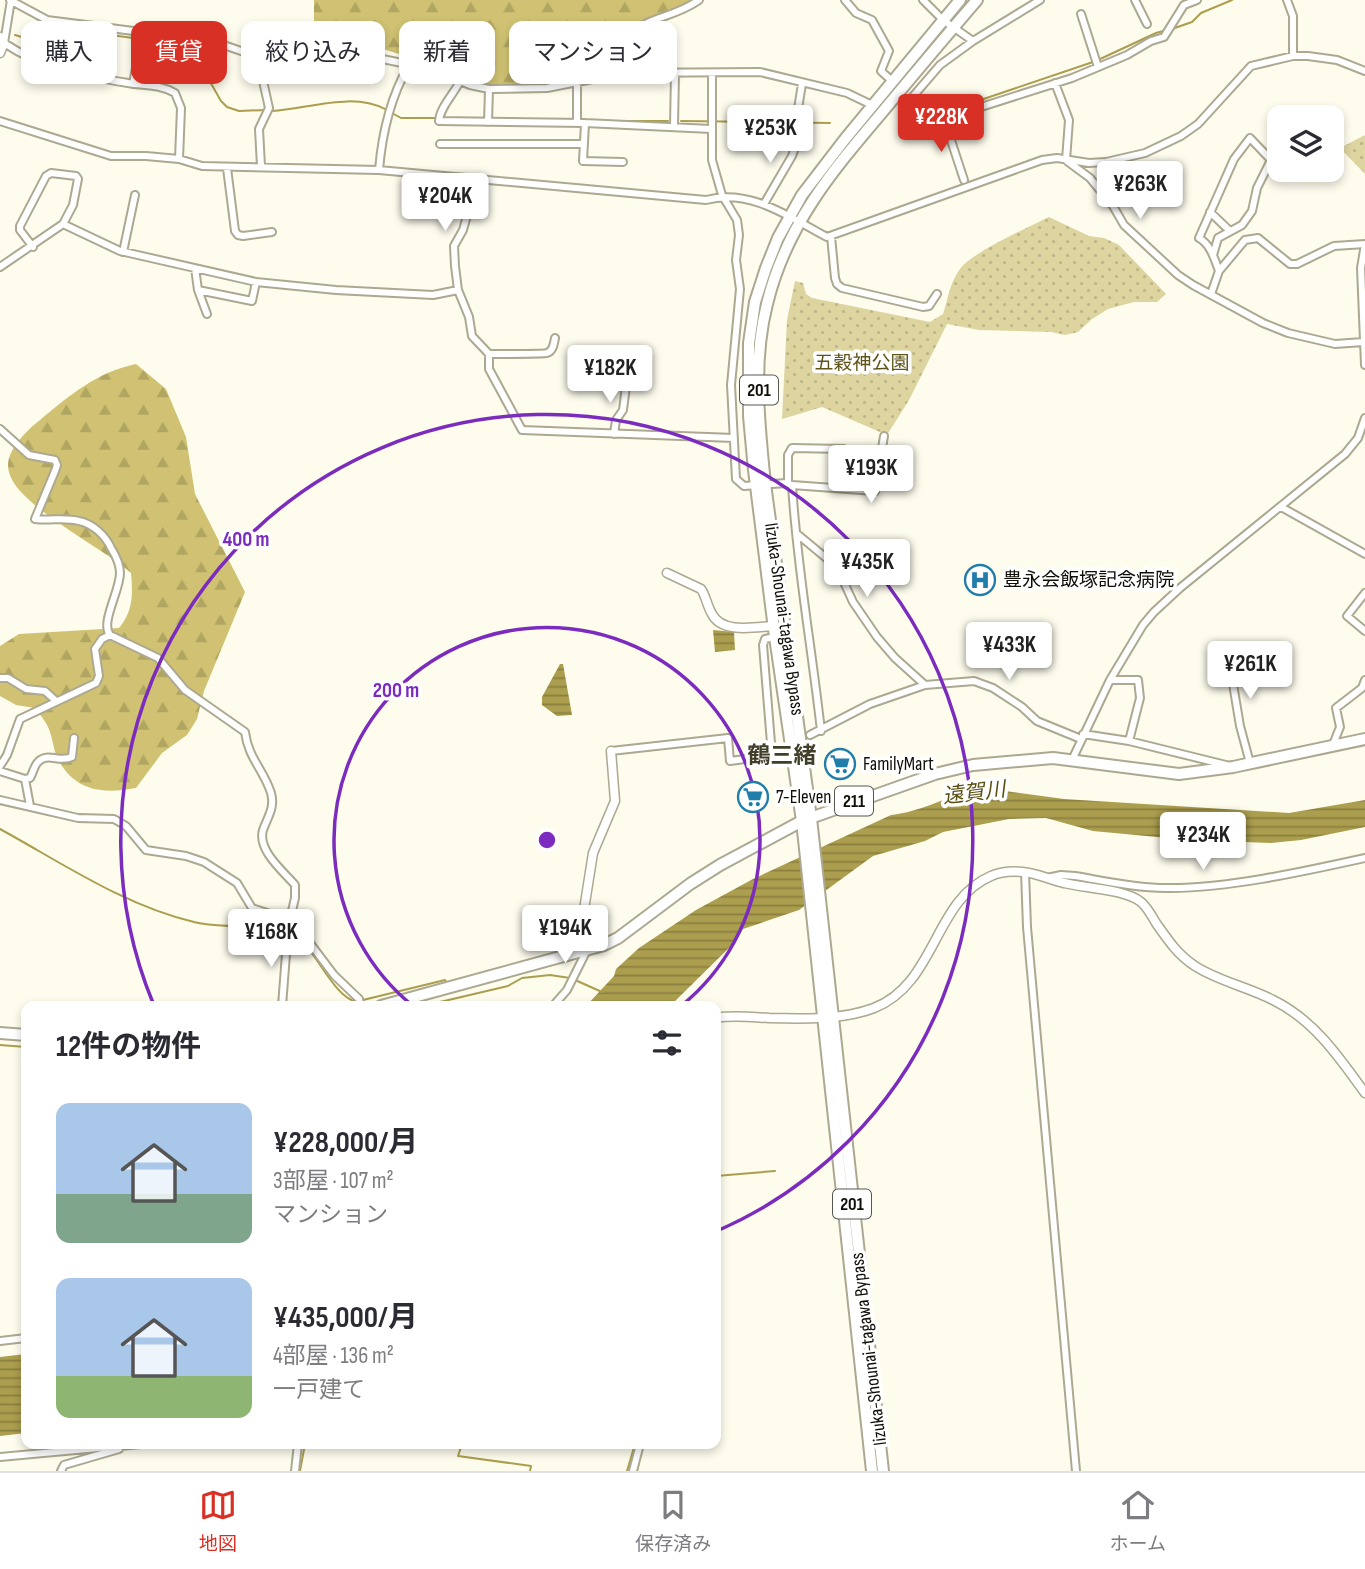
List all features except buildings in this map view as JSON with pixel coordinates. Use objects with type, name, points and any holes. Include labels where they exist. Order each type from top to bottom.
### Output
[{"type":"highway","name":"Iizuka-Shounai-tagawa Bypass","points":[[807,819],[774,632],[761,485],[760,351],[766,305],[794,219],[820,170],[960,0]]},
{"type":"highway","name":"Iizuka-Shounai-tagawa Bypass","points":[[794,219],[977,0]]},
{"type":"highway","name":"Iizuka-Shounai-tagawa Bypass","points":[[761,485],[807,819],[883,1471]]},
{"type":"highway","name":"211","points":[[399,1001],[587,950],[618,938],[720,865],[807,819],[900,785],[973,765],[1028,759],[1072,760],[1179,774],[1233,767],[1365,738]]},
{"type":"highway","name":"Iizuka-Shounai-tagawa Bypass","points":[[828,1016],[872,1471]]},
{"type":"highway","points":[[0,1033],[21,1035]]},
{"type":"street","points":[[648,21],[687,9],[699,0]]},
{"type":"street","points":[[845,0],[856,13],[869,18],[875,25],[889,51],[881,71],[892,81]]},
{"type":"street","points":[[923,0],[943,20],[973,41]]},
{"type":"street","points":[[1040,0],[973,41],[940,65],[902,111],[906,114],[938,117],[1055,83],[1167,34],[1183,2],[1197,0]]},
{"type":"street","points":[[1135,0],[1147,24]]},
{"type":"street","points":[[1287,0],[1293,16],[1293,56]]},
{"type":"street","points":[[0,53],[11,1],[47,20],[131,35]]},
{"type":"street","points":[[1082,14],[1096,63]]},
{"type":"street","points":[[2,40],[40,63],[131,84]]},
{"type":"street","points":[[0,121],[111,156],[178,159],[202,166],[379,170],[706,200],[722,195],[738,196],[764,204],[827,237],[1042,160],[1057,158],[1089,163],[1106,162],[1144,153],[1169,142],[1198,124],[1251,66],[1293,56],[1325,57],[1365,71]]},
{"type":"street","points":[[677,74],[760,72],[855,95],[872,105]]},
{"type":"street","points":[[712,74],[712,160],[722,195],[737,220],[739,235],[736,260],[740,289],[730,385],[736,479],[744,486],[790,484],[875,491],[884,436]]},
{"type":"street","points":[[379,170],[381,145],[399,82]]},
{"type":"street","points":[[1055,83],[1069,120],[1066,160]]},
{"type":"street","points":[[132,84],[167,88],[179,99],[181,108],[178,159]]},
{"type":"street","points":[[261,166],[258,129],[267,111],[262,84]]},
{"type":"street","points":[[458,84],[439,118],[674,126],[711,124]]},
{"type":"street","points":[[473,84],[489,89],[547,88],[564,84]]},
{"type":"street","points":[[577,84],[579,122],[584,144],[583,161],[622,162]]},
{"type":"street","points":[[674,126],[676,84]]},
{"type":"street","points":[[764,204],[796,145],[796,123],[802,84]]},
{"type":"street","points":[[488,119],[489,89]]},
{"type":"street","points":[[938,117],[964,180]]},
{"type":"street","points":[[1213,254],[1218,238],[1242,225],[1252,211],[1257,188],[1271,160],[1250,138],[1234,159],[1199,238],[1210,247],[1219,271]]},
{"type":"street","points":[[440,144],[584,144]]},
{"type":"street","points":[[1066,160],[1090,178],[1128,228],[1178,275],[1262,323],[1288,333],[1335,344],[1363,342]]},
{"type":"street","points":[[227,167],[235,231],[243,236],[272,232]]},
{"type":"street","points":[[0,267],[33,247],[63,225],[73,205],[78,179],[76,176],[51,173],[47,176],[20,226],[20,230],[33,247]]},
{"type":"street","points":[[471,179],[467,196],[468,212],[463,230],[454,246],[458,290],[469,317],[472,336],[489,354],[489,369],[522,430],[734,438]]},
{"type":"street","points":[[123,252],[135,195]]},
{"type":"street","points":[[1210,212],[1230,231]]},
{"type":"street","points":[[63,225],[123,252],[256,282],[336,290],[433,295],[458,290]]},
{"type":"street","points":[[831,236],[835,278],[842,288],[923,307],[929,306],[937,294]]},
{"type":"street","points":[[1211,295],[1219,271],[1245,240],[1251,238],[1258,238],[1290,264],[1297,264],[1334,246],[1365,244],[1361,268],[1365,365]]},
{"type":"street","points":[[195,268],[198,290],[207,314]]},
{"type":"street","points":[[198,290],[252,301],[256,282]]},
{"type":"street","points":[[489,354],[546,354],[555,338]]},
{"type":"street","points":[[614,433],[616,420],[623,410],[627,378]]},
{"type":"street","points":[[1072,760],[1110,680],[1143,625],[1154,612],[1345,454],[1358,438],[1365,418]]},
{"type":"street","points":[[0,429],[29,455],[55,460],[57,465],[35,519],[77,520],[87,523],[107,539],[120,571],[118,588],[106,622],[106,632],[158,658],[185,690],[245,732],[247,748],[271,792],[271,814],[262,838],[266,851],[295,885],[296,891],[288,928],[282,1001]]},
{"type":"street","points":[[821,731],[788,455],[792,448],[844,449]]},
{"type":"street","points":[[1281,507],[1365,554]]},
{"type":"street","points":[[796,533],[837,567],[853,602],[877,637],[895,658],[925,685]]},
{"type":"street","points":[[667,573],[701,589],[711,614],[720,623],[774,632]]},
{"type":"street","points":[[1365,593],[1347,616],[1365,631]]},
{"type":"street","points":[[557,1001],[567,990],[587,950],[583,916],[593,853],[615,801],[611,751],[727,738],[730,761],[767,756],[777,748],[771,743],[763,645],[765,639],[774,632]]},
{"type":"street","points":[[74,738],[72,757],[66,760],[46,757],[40,759],[30,778],[25,779],[0,768],[20,719],[96,683],[99,676],[95,649],[102,639],[110,635]]},
{"type":"street","points":[[1222,646],[1221,673],[1231,673],[1240,726],[1250,763]]},
{"type":"street","points":[[0,678],[8,678],[26,689],[45,691],[56,701]]},
{"type":"street","points":[[1110,680],[1138,680],[1140,698],[1129,741]]},
{"type":"street","points":[[1332,747],[1339,727],[1336,708],[1362,688],[1365,680]]},
{"type":"street","points":[[810,735],[870,704],[925,685],[974,681],[1012,701],[1037,721],[1082,736],[1129,741],[1233,767]]},
{"type":"street","points":[[25,779],[30,806]]},
{"type":"street","points":[[0,800],[78,818],[114,819],[120,821],[146,849],[204,862],[237,883],[252,908],[288,928],[300,930],[334,975],[359,1001]]},
{"type":"street","points":[[1047,878],[1075,876],[1166,888],[1201,886],[1365,858]]},
{"type":"street","points":[[1025,872],[1027,928],[1076,1471]]},
{"type":"street","points":[[721,1018],[828,1016],[874,1008],[893,998],[908,985],[949,916],[975,886],[992,875],[1025,872],[1130,896],[1142,902],[1174,949],[1186,960],[1209,973],[1274,1000],[1317,1031],[1365,1093]]},
{"type":"street","points":[[0,1341],[21,1339]]},
{"type":"street","points":[[0,1457],[87,1449]]},
{"type":"street","points":[[61,1471],[64,1465],[117,1449]]},
{"type":"street","points":[[295,1471],[297,1449]]},
{"type":"street","points":[[633,1471],[639,1449]]},
{"type":"green space","points":[[314,0],[691,0],[641,21],[509,21],[509,84],[548,84],[545,85],[479,84],[495,84],[495,21],[399,21],[399,54],[385,50],[385,21],[314,21]]},
{"type":"green space","points":[[1365,135],[1365,174],[1344,152],[1344,146]]},
{"type":"green space","name":"五穀神公園","points":[[1049,217],[1089,236],[1104,238],[1119,245],[1166,294],[1157,302],[1134,302],[1108,309],[1078,332],[1065,335],[1051,332],[979,330],[947,324],[909,400],[887,435],[822,407],[782,419],[787,320],[795,281],[803,283],[806,294],[812,298],[930,322],[943,314],[954,279],[966,263],[1001,241]]},
{"type":"green space","points":[[136,364],[166,389],[186,437],[195,494],[245,592],[204,691],[197,719],[187,735],[162,753],[136,788],[113,791],[91,788],[73,778],[56,755],[48,727],[35,708],[16,705],[0,696],[0,646],[19,634],[119,628],[131,602],[131,573],[28,499],[15,485],[8,465],[12,450],[22,436],[62,402],[96,379]]},
{"type":"water","points":[[713,630],[734,632],[735,650],[715,652]]},
{"type":"water","points":[[560,664],[563,664],[572,715],[557,716],[542,705],[542,697]]},
{"type":"water","name":"遠賀川","points":[[973,791],[1005,791],[1064,799],[1289,813],[1365,800],[1365,827],[1271,843],[1189,840],[1093,831],[1046,818],[1009,819],[943,832],[925,841],[873,856],[799,910],[743,929],[732,945],[675,1001],[591,1001],[614,976],[616,969],[639,948],[696,910],[753,879],[891,815],[912,811]]},
{"type":"water","points":[[21,1355],[21,1434],[0,1436],[0,1357]]},
{"type":"waterway","points":[[1172,29],[1192,22],[1201,13],[1232,0]]},
{"type":"waterway","points":[[1098,60],[1167,30]]},
{"type":"waterway","points":[[15,35],[59,48],[82,40],[111,35],[131,38]]},
{"type":"waterway","points":[[939,114],[1093,62]]},
{"type":"waterway","points":[[211,84],[227,107],[239,111],[266,110]]},
{"type":"waterway","points":[[272,111],[345,101],[360,102],[387,110]]},
{"type":"waterway","points":[[392,113],[401,118],[437,118]]},
{"type":"waterway","points":[[900,121],[934,116]]},
{"type":"waterway","points":[[446,118],[486,118]]},
{"type":"waterway","points":[[492,119],[507,119]]},
{"type":"waterway","points":[[604,121],[668,121]]},
{"type":"waterway","points":[[681,121],[830,123]]},
{"type":"waterway","points":[[0,829],[119,895],[168,915],[205,924],[285,929]]},
{"type":"waterway","points":[[290,931],[307,947],[339,990],[355,1001]]},
{"type":"waterway","points":[[444,1001],[508,986],[522,978],[550,975],[570,978]]},
{"type":"waterway","points":[[363,1000],[445,980],[447,983]]},
{"type":"waterway","points":[[575,980],[602,992]]},
{"type":"waterway","points":[[0,1045],[21,1047]]},
{"type":"waterway","points":[[721,1176],[775,1171]]},
{"type":"waterway","points":[[300,1471],[304,1449]]},
{"type":"waterway","points":[[460,1449],[458,1456],[531,1466],[530,1471]]},
{"type":"waterway","points":[[627,1471],[634,1449]]},
{"type":"waterway","points":[[637,1471],[639,1462]]},
{"type":"place","name":"豊永会飯塚記念病院","points":[[980,580]]},
{"type":"place","name":"FamilyMart","points":[[840,764]]},
{"type":"place","name":"7-Eleven","points":[[753,797]]},
{"type":"district","name":"鶴三緒","points":[[782,756]]}]
